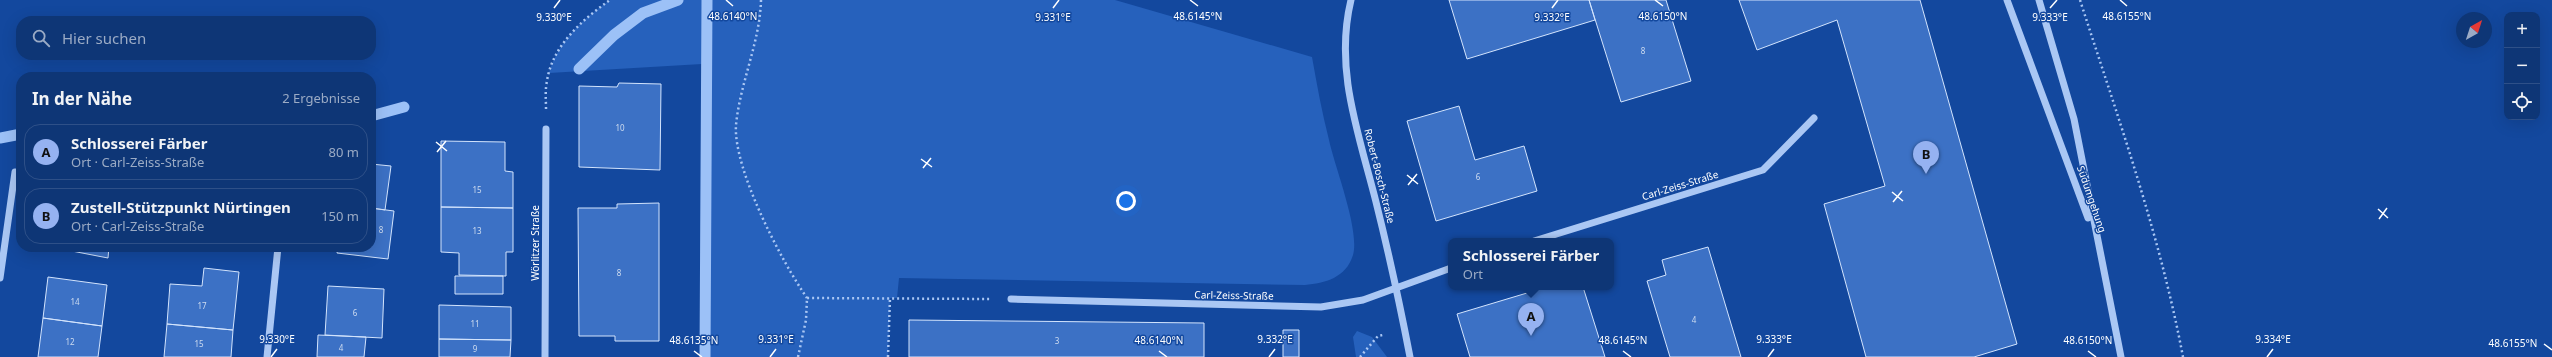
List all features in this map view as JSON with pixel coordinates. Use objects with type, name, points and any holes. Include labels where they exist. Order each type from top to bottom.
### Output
[{"type":"street","name":"Robert-Bosch-Straße","points":[[1351,0],[1346,21],[1344,50],[1347,85],[1397,286],[1410,357]]},
{"type":"street","name":"Südumgehung","points":[[2007,0],[2096,241]]},
{"type":"street","name":"Südumgehung","points":[[2039,0],[2074,119],[2096,241]]},
{"type":"street","name":"Carl-Zeiss-Straße","points":[[1544,238],[1762,170],[1814,118]]},
{"type":"street","name":"Wörlitzer Straße","points":[[545,357],[546,129]]},
{"type":"street","points":[[0,278],[15,172]]},
{"type":"street","points":[[2096,241],[2121,357]]},
{"type":"street","points":[[267,357],[278,252]]},
{"type":"street","name":"Carl-Zeiss-Straße","points":[[1011,299],[1321,307],[1363,300],[1397,286],[1448,269]]},
{"type":"path","points":[[546,129],[546,81],[551,65],[560,48],[573,32],[586,18],[610,0]]},
{"type":"path","points":[[761,0],[761,15],[744,80],[736,126],[742,160],[752,192],[772,239],[807,298],[806,320],[798,357]]},
{"type":"path","points":[[2080,0],[2137,174],[2176,320],[2183,357]]},
{"type":"path","points":[[807,298],[1011,299]]},
{"type":"path","points":[[888,357],[890,298]]},
{"type":"path","points":[[1360,357],[1378,336],[1405,331]]},
{"type":"shaded area","points":[[610,0],[1115,0],[1312,57],[1326,130],[1350,215],[1353,230],[1353,255],[1350,263],[1334,278],[1320,283],[1305,285],[899,278],[897,298],[890,298],[888,357],[703,357],[702,64],[549,73],[553,61],[573,31],[591,14]]},
{"type":"shaded area","points":[[1357,331],[1372,337],[1387,357],[1356,357],[1353,337]]},
{"type":"building","points":[[1449,0],[1589,0],[1595,20],[1467,59]]},
{"type":"building","points":[[1589,0],[1666,0],[1691,81],[1621,102]]},
{"type":"building","points":[[1739,0],[1920,0],[2017,344],[1974,357],[1866,357],[1824,204],[1885,186],[1837,20],[1757,50]]},
{"type":"building","points":[[619,83],[661,84],[660,170],[579,167],[579,86],[617,87]]},
{"type":"building","points":[[1459,106],[1475,160],[1524,146],[1537,191],[1436,221],[1407,121]]},
{"type":"building","points":[[441,141],[505,142],[505,171],[513,172],[513,208],[441,207]]},
{"type":"building","points":[[376,164],[391,166],[385,210],[376,209]]},
{"type":"building","points":[[659,203],[659,341],[615,341],[615,336],[579,336],[578,208],[617,208],[617,204]]},
{"type":"building","points":[[441,207],[513,208],[513,252],[506,252],[506,276],[459,275],[459,253],[441,252]]},
{"type":"building","points":[[376,209],[394,211],[388,259],[337,253],[376,252]]},
{"type":"building","points":[[1708,247],[1741,357],[1670,357],[1647,281],[1666,275],[1662,260]]},
{"type":"building","points":[[77,252],[109,252],[108,258]]},
{"type":"building","points":[[204,268],[239,272],[233,330],[167,324],[170,284],[202,286]]},
{"type":"building","points":[[455,276],[503,276],[503,294],[455,294]]},
{"type":"building","points":[[48,277],[107,285],[102,326],[43,318]]},
{"type":"building","points":[[328,286],[384,289],[382,338],[325,335]]},
{"type":"building","points":[[1537,290],[1584,290],[1605,357],[1470,357],[1457,314]]},
{"type":"building","points":[[439,305],[511,307],[511,340],[439,339]]},
{"type":"building","points":[[43,318],[102,326],[98,357],[38,357]]},
{"type":"building","points":[[909,320],[1204,323],[1204,357],[909,357]]},
{"type":"building","points":[[167,324],[233,330],[231,357],[164,357]]},
{"type":"building","points":[[1283,330],[1299,330],[1299,357],[1283,357]]},
{"type":"building","points":[[318,335],[366,337],[364,357],[317,357]]},
{"type":"building","points":[[439,339],[511,340],[510,357],[439,357]]},
{"type":"waterway","points":[[579,69],[614,35],[643,13],[678,0]]},
{"type":"waterway","points":[[705,357],[707,0]]},
{"type":"waterway","points":[[376,115],[404,107]]},
{"type":"waterway","points":[[0,138],[16,135]]},
{"type":"place","name":"Zustell-Stützpunkt Nürtingen","points":[[1926,174]]},
{"type":"place","name":"Schlosserei Färber","points":[[1531,336]]}]
